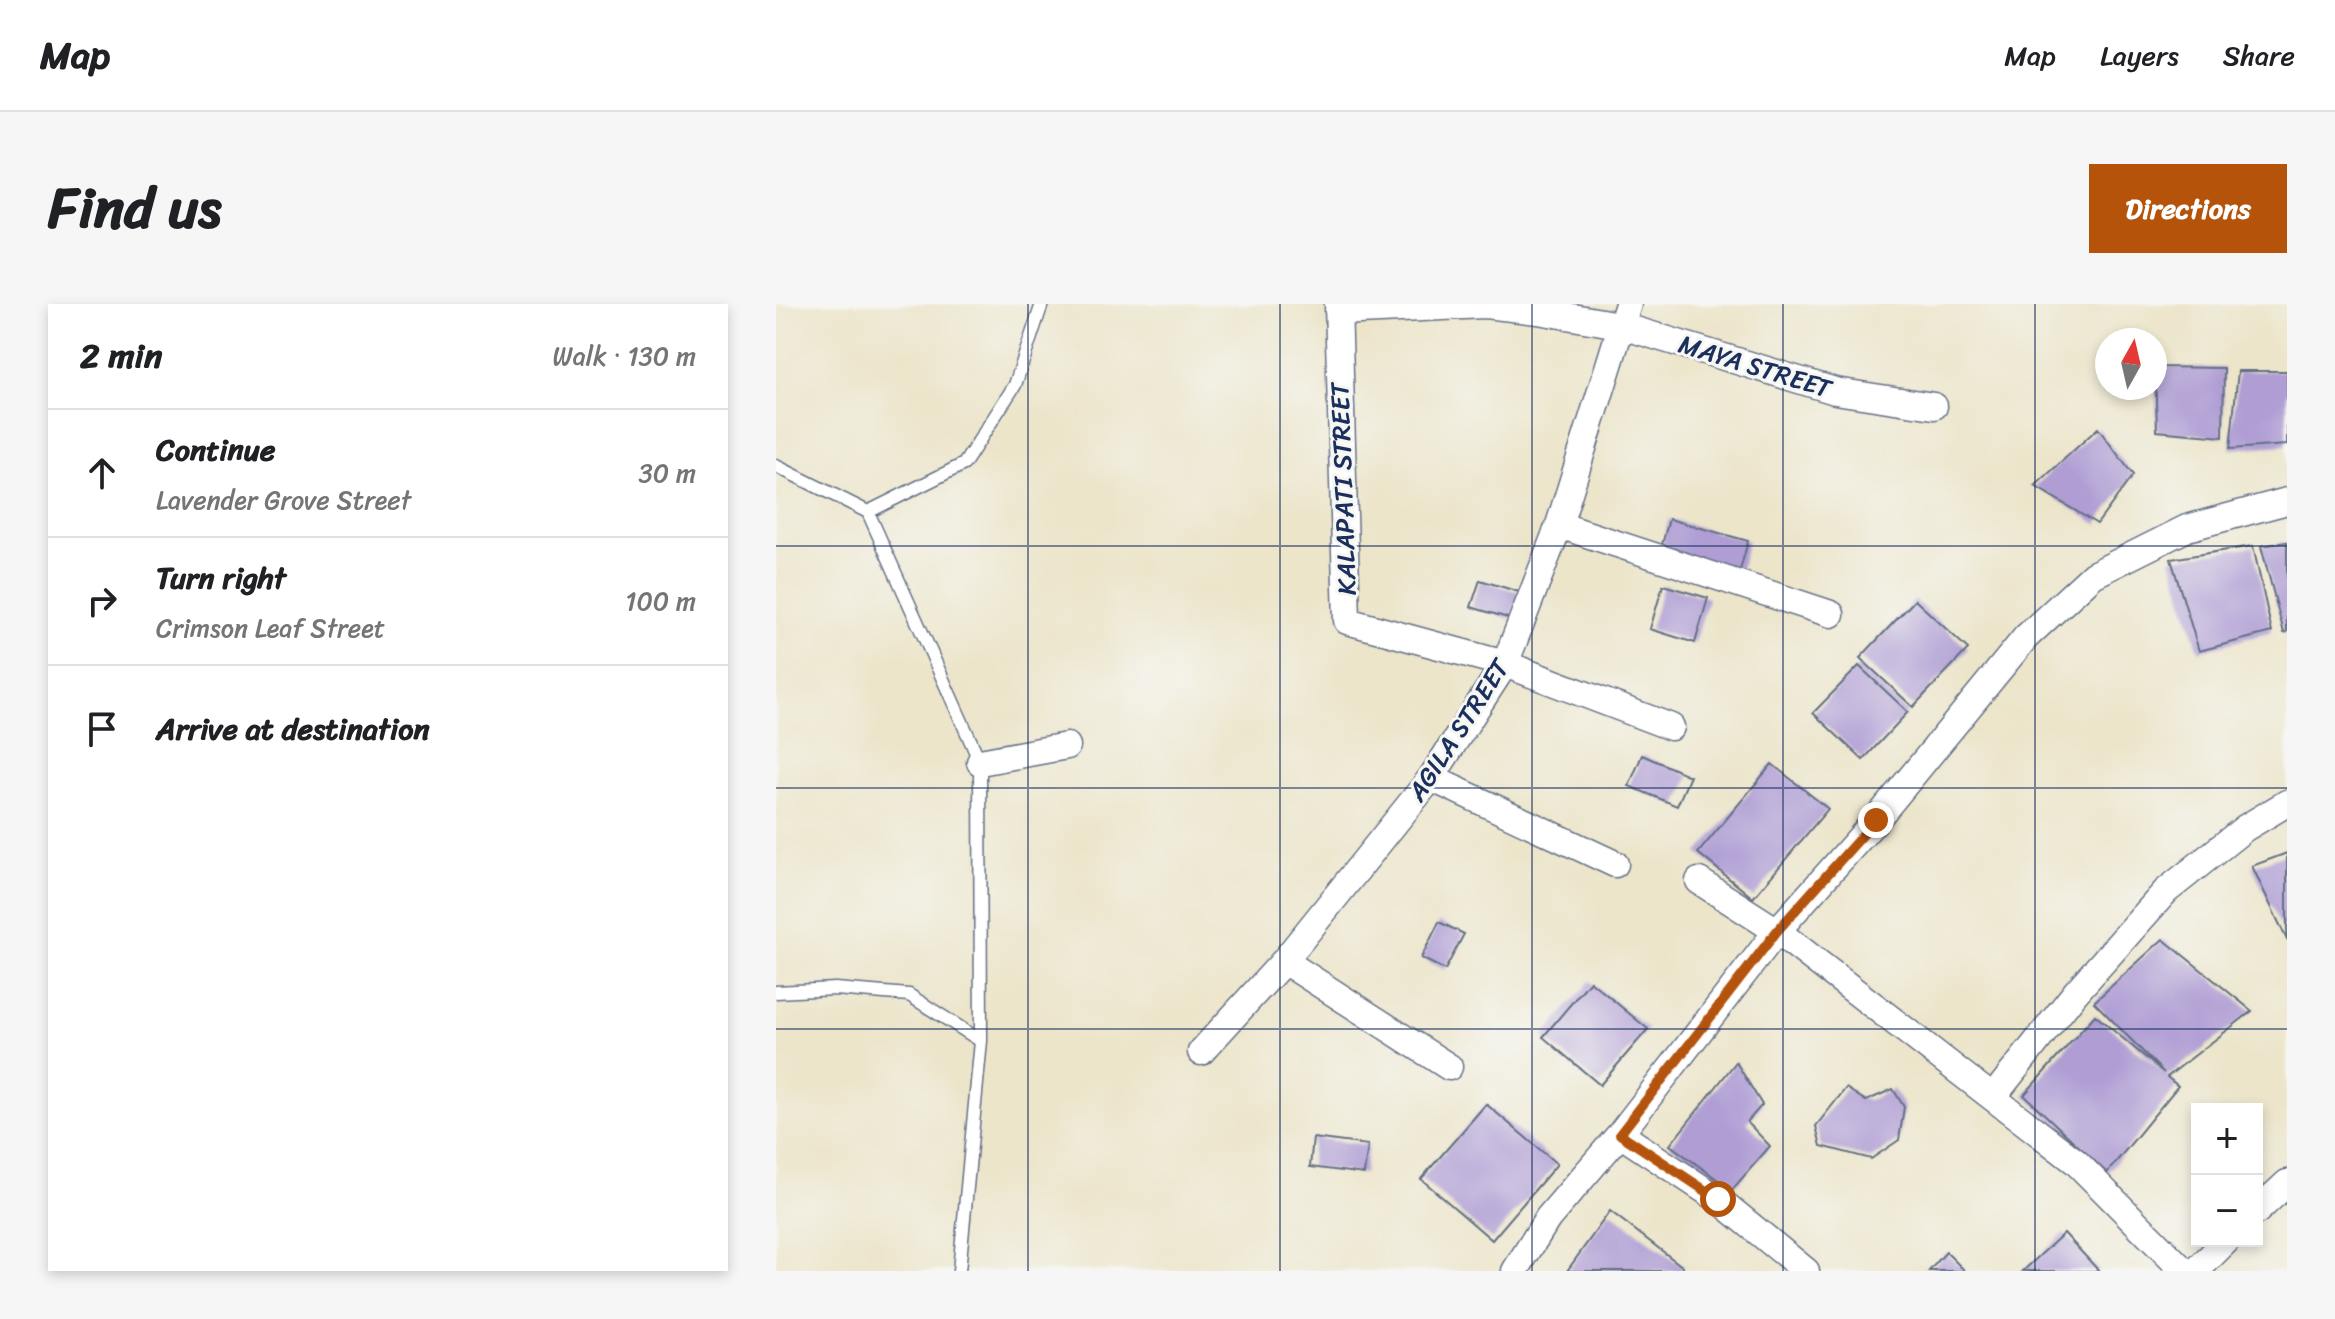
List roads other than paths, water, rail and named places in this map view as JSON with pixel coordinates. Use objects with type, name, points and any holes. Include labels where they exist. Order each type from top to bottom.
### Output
[{"type":"street","name":"MAYA STREET","points":[[1338,308],[1485,304],[1624,315],[1835,391],[1934,406]]},
{"type":"street","name":"KALAPATI STREET","points":[[1338,308],[1347,621],[1505,664],[1671,727]]},
{"type":"street","name":"AGILA STREET","points":[[1201,1052],[1284,961],[1431,778],[1505,664],[1559,525],[1624,315]]},
{"type":"street","points":[[1515,1271],[1548,1218],[1620,1134],[1777,931],[1876,820],[2026,637],[2093,575],[2187,528],[2287,501]]},
{"type":"street","points":[[1559,525],[1831,614]]},
{"type":"street","points":[[980,762],[1067,746]]},
{"type":"street","points":[[1431,778],[1615,864]]},
{"type":"street","points":[[1993,1097],[2076,992],[2166,891],[2245,828],[2287,803]]},
{"type":"street","points":[[1699,881],[1777,931],[2076,1162],[2184,1271]]},
{"type":"street","points":[[1284,961],[1449,1067]]},
{"type":"street","points":[[1620,1134],[1718,1199],[1806,1271]]},
{"type":"street","points":[[2263,1205],[2287,1183]]},
{"type":"street","points":[[2196,1271],[2220,1247]]},
{"type":"lane","points":[[868,512],[964,464],[1015,385],[1042,304]]},
{"type":"lane","points":[[776,466],[868,512],[980,762],[981,1041],[959,1271]]},
{"type":"lane","points":[[776,992],[835,989],[909,995],[981,1041]]}]
